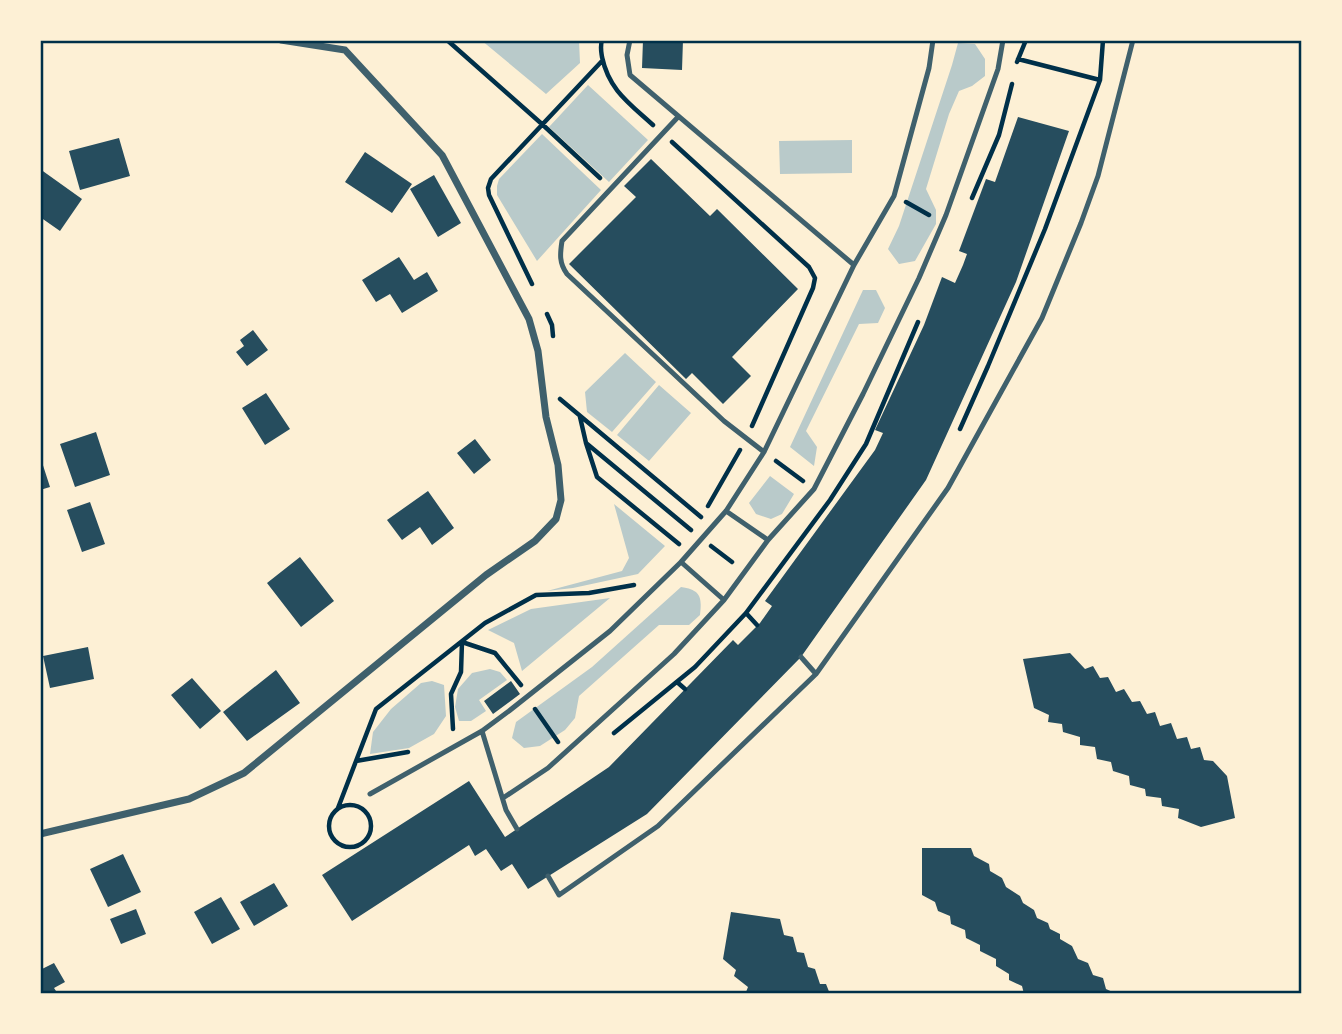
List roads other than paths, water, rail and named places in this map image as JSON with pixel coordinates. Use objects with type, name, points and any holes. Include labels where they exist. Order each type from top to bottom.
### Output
[{"type":"street","points":[[40,834],[189,799],[244,773],[486,575],[535,541],[556,519],[561,500],[558,465],[546,417],[538,351],[529,319],[442,155],[345,50],[281,40]]},
{"type":"lane","points":[[631,40],[628,55],[630,75],[854,265]]},
{"type":"lane","points":[[370,793],[482,731],[527,697],[610,631],[681,562],[726,511],[764,452],[854,265],[894,196],[929,68],[933,40]]},
{"type":"lane","points":[[503,798],[548,768],[674,654],[724,600],[768,540],[814,489],[863,394],[943,222],[998,69],[1003,40]]},
{"type":"lane","points":[[548,876],[558,895],[658,826],[816,674],[948,488],[1042,318],[1098,176],[1133,40]]},
{"type":"lane","points":[[678,117],[562,241],[561,267],[714,412],[764,452]]},
{"type":"lane","points":[[726,511],[768,540]]},
{"type":"lane","points":[[681,562],[724,600]]},
{"type":"lane","points":[[801,657],[816,674]]},
{"type":"lane","points":[[482,731],[506,810],[517,829]]}]
